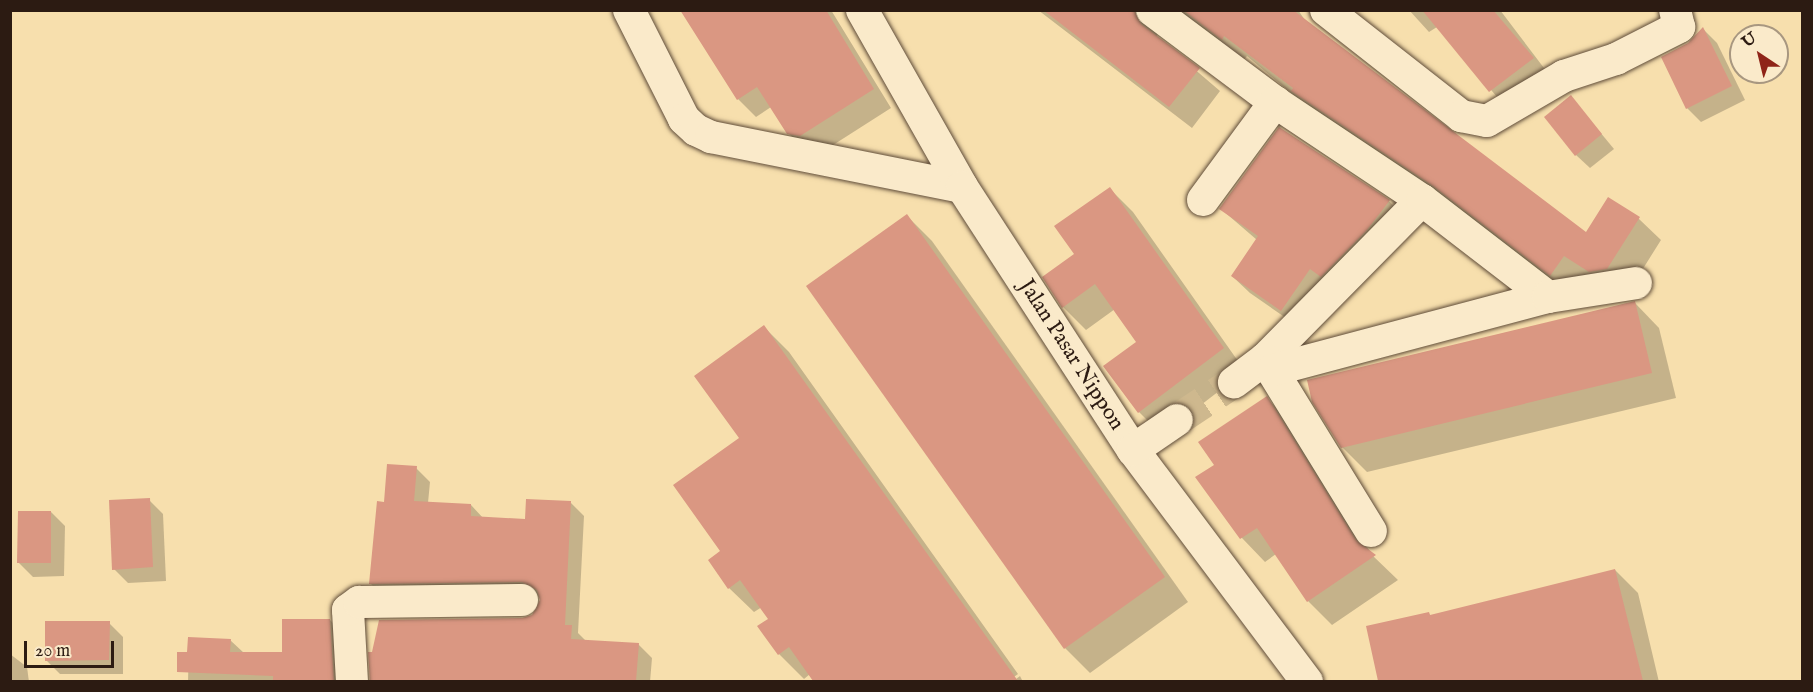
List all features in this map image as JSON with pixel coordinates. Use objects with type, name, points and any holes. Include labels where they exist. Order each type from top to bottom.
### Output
[{"type":"street","points":[[629,10],[684,119],[696,130],[711,137],[962,187]]},
{"type":"street","name":"Jalan Pasar Nippon","points":[[862,10],[962,187],[1133,450],[1307,681]]},
{"type":"street","points":[[1152,10],[1275,102],[1422,200],[1548,297]]},
{"type":"street","points":[[1326,10],[1461,116],[1487,121],[1564,76],[1616,59],[1678,27],[1675,10]]},
{"type":"street","points":[[1203,200],[1275,102]]},
{"type":"street","points":[[1269,365],[1422,200]]},
{"type":"street","points":[[1234,381],[1269,365],[1548,297],[1636,283]]},
{"type":"street","points":[[1269,365],[1371,531]]},
{"type":"street","points":[[1133,450],[1177,420]]},
{"type":"street","points":[[352,681],[348,610],[359,602],[522,600]]},
{"type":"building","points":[[680,10],[826,10],[874,89],[800,136],[787,134],[757,87],[737,100]]},
{"type":"building","points":[[1043,10],[1134,10],[1141,24],[1200,68],[1169,107]]},
{"type":"building","points":[[1183,10],[1293,10],[1586,232],[1608,197],[1640,217],[1607,269],[1589,272],[1564,256],[1550,276],[1433,186],[1291,91],[1293,88],[1224,36],[1222,40]]},
{"type":"building","points":[[1422,10],[1493,10],[1534,58],[1489,92]]},
{"type":"building","points":[[1703,27],[1729,84],[1732,86],[1686,109],[1661,57],[1688,43]]},
{"type":"building","points":[[1571,95],[1602,134],[1575,156],[1544,117]]},
{"type":"building","points":[[1279,127],[1390,200],[1367,230],[1321,277],[1310,269],[1281,311],[1231,276],[1258,236],[1219,209]]},
{"type":"building","points":[[1110,187],[1224,348],[1138,413],[1103,366],[1136,342],[1095,284],[1062,308],[1042,277],[1074,254],[1054,226]]},
{"type":"building","points":[[907,214],[1165,577],[1064,649],[806,286]]},
{"type":"building","points":[[1635,301],[1652,373],[1341,448],[1312,402],[1307,380]]},
{"type":"building","points":[[764,325],[1018,681],[813,681],[789,647],[778,655],[757,626],[768,619],[740,580],[728,589],[708,560],[720,551],[673,485],[739,438],[694,376]]},
{"type":"building","points":[[1267,396],[1356,540],[1376,555],[1307,602],[1257,528],[1240,539],[1195,477],[1214,465],[1198,442]]},
{"type":"building","points":[[387,464],[417,466],[414,501],[471,504],[471,516],[525,519],[526,499],[571,501],[565,625],[572,625],[571,639],[639,643],[636,681],[370,681],[368,652],[372,652],[379,620],[522,618],[532,615],[540,600],[537,590],[522,582],[369,584],[377,501],[384,502]]},
{"type":"building","points":[[150,498],[153,567],[112,570],[109,500]]},
{"type":"building","points":[[18,511],[51,511],[51,563],[17,563]]},
{"type":"building","points":[[1615,569],[1643,681],[1378,681],[1366,626],[1429,612],[1430,615]]},
{"type":"building","points":[[282,619],[330,619],[334,681],[273,681],[273,676],[177,672],[177,652],[187,652],[188,637],[231,639],[230,652],[282,652]]},
{"type":"building","points":[[45,621],[110,621],[109,660],[45,661]]},
{"type":"tunnel","points":[[1177,420],[1234,382]]}]
